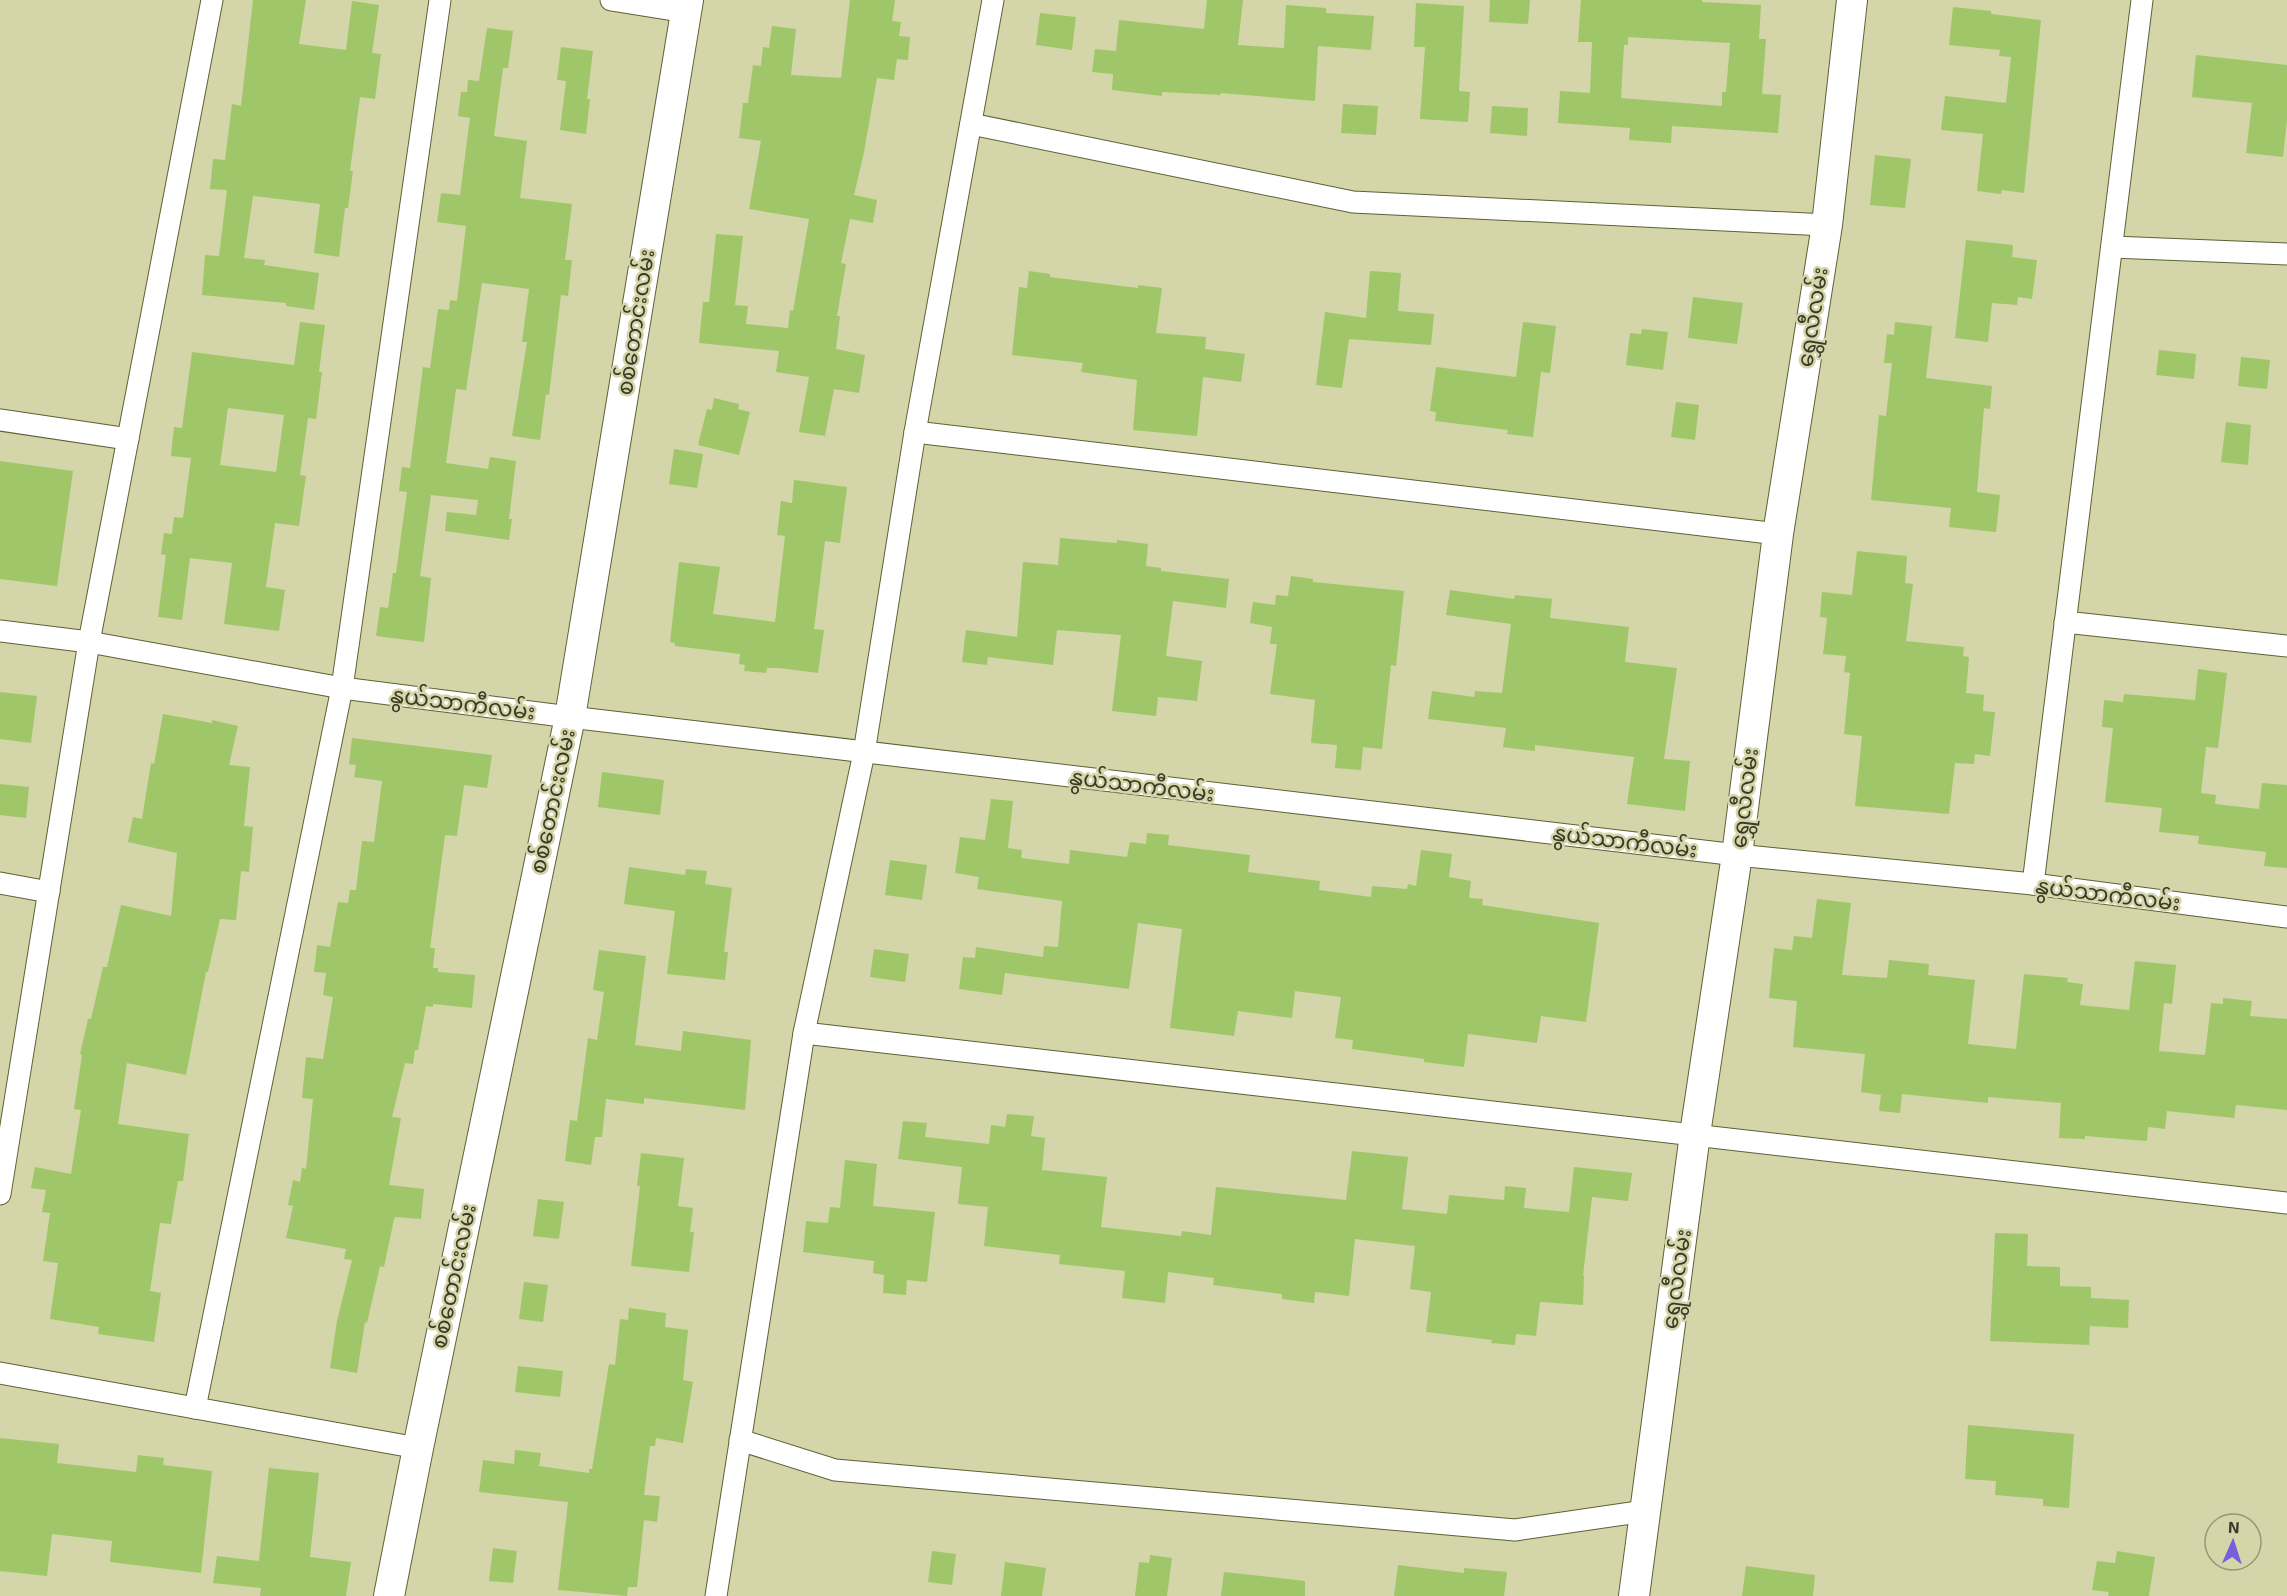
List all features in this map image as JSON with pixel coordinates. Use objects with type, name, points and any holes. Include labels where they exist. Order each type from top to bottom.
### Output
[{"type":"street","points":[[0,1194],[89,642],[212,0]]},
{"type":"street","points":[[195,1408],[342,688],[440,0]]},
{"type":"street","points":[[611,0],[687,6]]},
{"type":"street","points":[[716,1596],[804,1033],[864,753],[915,432],[993,0]]},
{"type":"street","name":"ရွှေလီလမ်း","points":[[1634,1596],[1695,1134],[1737,855],[1778,534],[1827,225],[1852,0]]},
{"type":"street","points":[[2033,884],[2142,0]]},
{"type":"street","name":"စစ်တောင်းလမ်း","points":[[389,1596],[417,1448],[570,717],[687,6]]},
{"type":"street","points":[[971,124],[1353,202],[1827,225]]},
{"type":"street","points":[[2112,247],[2287,254]]},
{"type":"street","points":[[0,420],[128,439]]},
{"type":"street","points":[[915,432],[1778,534]]},
{"type":"street","points":[[2065,622],[2287,646]]},
{"type":"street","name":"နွယ်သာကီလမ်း","points":[[0,631],[89,642],[342,688],[570,717],[1737,855],[2033,884],[2287,917]]},
{"type":"street","points":[[0,883],[49,892]]},
{"type":"street","points":[[804,1033],[2287,1203]]},
{"type":"street","points":[[0,1373],[417,1448]]},
{"type":"street","points":[[740,1440],[835,1470],[1515,1530],[1645,1511]]},
{"type":"building","points":[[253,0],[306,0],[299,44],[346,50],[352,1],[379,5],[372,53],[381,54],[375,99],[360,97],[350,171],[353,171],[348,208],[345,208],[339,257],[314,253],[320,204],[253,196],[244,258],[265,260],[264,265],[319,273],[314,310],[286,306],[286,303],[202,295],[205,255],[219,256],[227,190],[210,189],[213,159],[225,160],[232,104],[241,106]]},
{"type":"building","points":[[850,0],[895,0],[892,21],[901,22],[899,36],[910,37],[908,60],[897,59],[894,80],[877,78],[854,195],[877,200],[873,223],[850,219],[841,263],[846,264],[837,316],[840,316],[836,349],[865,355],[859,393],[834,389],[825,436],[799,432],[809,377],[776,372],[779,351],[699,343],[703,302],[709,302],[716,234],[743,236],[735,305],[748,306],[746,324],[788,328],[809,219],[749,209],[761,141],[739,138],[743,103],[748,103],[753,65],[761,66],[763,47],[769,48],[772,26],[796,29],[791,75],[841,78]]},
{"type":"building","points":[[1207,0],[1243,0],[1238,45],[1284,48],[1286,5],[1326,8],[1326,13],[1374,16],[1371,50],[1318,46],[1315,101],[1221,93],[1220,95],[1162,92],[1162,96],[1112,90],[1113,74],[1092,72],[1095,49],[1116,51],[1119,20],[1204,29]]},
{"type":"building","points":[[1490,0],[1530,0],[1528,24],[1489,22]]},
{"type":"building","points":[[1581,0],[1702,0],[1702,2],[1761,5],[1759,39],[1766,39],[1762,94],[1781,95],[1778,133],[1672,126],[1671,143],[1629,140],[1630,128],[1558,123],[1560,91],[1590,93],[1592,42],[1578,42]],"holes":[[[1628,37],[1730,43],[1726,92],[1722,92],[1722,106],[1621,98],[1624,45],[1628,45]]]},
{"type":"building","points":[[1416,3],[1464,6],[1459,91],[1470,92],[1468,122],[1420,119],[1425,47],[1414,47]]},
{"type":"building","points":[[1953,7],[2041,20],[2024,193],[2002,190],[2001,194],[1977,191],[1983,134],[1941,130],[1945,96],[2006,103],[2011,57],[1999,56],[2000,50],[1949,45]]},
{"type":"building","points":[[1040,13],[1076,17],[1072,50],[1036,45]]},
{"type":"building","points":[[487,28],[513,31],[508,68],[503,68],[494,136],[527,141],[520,198],[572,204],[565,260],[572,260],[568,296],[561,295],[549,395],[546,394],[540,440],[512,436],[527,342],[522,342],[529,289],[482,283],[466,390],[456,389],[446,463],[488,469],[490,457],[516,461],[509,519],[512,519],[509,540],[445,531],[447,512],[476,515],[478,500],[431,495],[420,576],[431,578],[424,642],[376,636],[380,607],[388,608],[393,573],[396,573],[407,492],[399,491],[402,467],[410,468],[423,367],[430,368],[438,309],[449,310],[450,300],[457,301],[466,226],[437,222],[441,193],[460,195],[470,118],[458,116],[461,92],[467,92],[468,80],[479,81]]},
{"type":"building","points":[[561,47],[593,51],[587,99],[590,99],[586,134],[560,130],[566,81],[557,80]]},
{"type":"building","points":[[2196,55],[2287,65],[2287,119],[2283,157],[2246,153],[2252,103],[2192,97]]},
{"type":"building","points":[[1343,104],[1378,106],[1376,135],[1341,133]]},
{"type":"building","points":[[1492,106],[1528,108],[1527,136],[1490,133]]},
{"type":"building","points":[[1875,155],[1911,159],[1905,208],[1870,205]]},
{"type":"building","points":[[1966,240],[2013,245],[2012,257],[2037,260],[2032,299],[2018,297],[2017,305],[1992,303],[1988,342],[1955,338]]},
{"type":"building","points":[[1029,271],[1050,274],[1050,277],[1138,288],[1138,285],[1162,288],[1156,333],[1206,337],[1205,349],[1245,354],[1241,382],[1203,377],[1197,436],[1133,430],[1137,380],[1081,372],[1083,363],[1012,355],[1019,287],[1027,288]]},
{"type":"building","points":[[1370,271],[1401,273],[1398,311],[1434,314],[1431,345],[1349,339],[1342,388],[1316,385],[1325,312],[1366,318]]},
{"type":"building","points":[[1693,297],[1743,303],[1737,344],[1688,338]]},
{"type":"building","points":[[300,322],[325,325],[316,419],[308,418],[300,475],[306,476],[299,526],[275,523],[266,587],[285,590],[279,631],[224,624],[232,563],[190,558],[182,620],[158,617],[166,555],[161,554],[164,533],[172,534],[174,517],[183,518],[191,458],[171,456],[174,427],[182,428],[192,352],[294,365]],"holes":[[[228,408],[284,415],[276,472],[220,465]]]},
{"type":"building","points":[[1523,322],[1556,326],[1550,373],[1541,372],[1533,437],[1507,434],[1508,430],[1435,421],[1436,412],[1430,411],[1436,367],[1516,377]]},
{"type":"building","points":[[1895,322],[1932,326],[1926,378],[1992,386],[1990,409],[1984,408],[1977,492],[2000,495],[1996,532],[1949,527],[1951,508],[1871,500],[1879,415],[1886,416],[1892,363],[1884,363],[1887,334],[1894,335]]},
{"type":"building","points":[[1642,329],[1668,332],[1663,370],[1626,365],[1630,333],[1641,334]]},
{"type":"building","points":[[2159,350],[2196,354],[2194,379],[2156,375]]},
{"type":"building","points":[[2241,357],[2270,360],[2267,389],[2238,386]]},
{"type":"building","points":[[714,398],[739,404],[738,409],[750,412],[739,455],[698,445],[707,409],[712,410]]},
{"type":"building","points":[[1676,402],[1699,405],[1695,440],[1671,437]]},
{"type":"building","points":[[2226,422],[2251,425],[2248,465],[2221,462]]},
{"type":"building","points":[[674,449],[703,454],[697,488],[669,484]]},
{"type":"building","points":[[0,461],[73,471],[57,586],[0,579]]},
{"type":"building","points":[[794,480],[847,487],[840,543],[825,541],[814,629],[824,630],[818,673],[779,668],[767,668],[766,673],[744,671],[745,665],[739,664],[740,654],[675,646],[675,643],[670,642],[679,562],[720,567],[713,614],[775,622],[785,536],[777,535],[781,501],[792,503]]},
{"type":"building","points":[[1060,538],[1117,543],[1117,540],[1148,544],[1146,566],[1161,568],[1161,571],[1229,579],[1226,608],[1173,601],[1166,656],[1202,661],[1197,701],[1158,697],[1156,716],[1112,711],[1121,635],[1057,630],[1053,665],[988,657],[987,665],[962,662],[966,630],[1017,637],[1023,562],[1058,565]]},
{"type":"building","points":[[1857,551],[1907,556],[1905,583],[1913,584],[1906,641],[1964,647],[1963,656],[1969,657],[1966,693],[1984,695],[1983,711],[1995,712],[1990,756],[1975,754],[1974,764],[1955,763],[1949,814],[1855,806],[1862,736],[1844,734],[1850,673],[1844,672],[1846,656],[1823,654],[1827,618],[1820,617],[1822,592],[1852,595]]},
{"type":"building","points":[[1291,576],[1313,579],[1313,582],[1404,591],[1396,666],[1391,665],[1382,749],[1363,747],[1361,770],[1335,768],[1337,745],[1311,743],[1315,700],[1270,694],[1277,644],[1270,644],[1272,627],[1250,623],[1253,602],[1275,605],[1276,595],[1288,596]]},
{"type":"building","points":[[1450,590],[1514,599],[1515,595],[1552,599],[1550,618],[1629,627],[1625,662],[1677,668],[1664,759],[1690,761],[1685,811],[1627,804],[1634,757],[1535,745],[1535,751],[1503,747],[1506,728],[1428,719],[1432,691],[1474,697],[1475,691],[1502,693],[1511,624],[1446,615]]},
{"type":"building","points":[[2198,669],[2227,673],[2218,748],[2206,747],[2201,793],[2216,795],[2215,804],[2259,809],[2262,783],[2287,785],[2287,868],[2264,866],[2266,852],[2198,844],[2199,836],[2159,832],[2162,808],[2105,802],[2113,728],[2102,727],[2104,700],[2123,702],[2124,694],[2195,700]]},
{"type":"building","points":[[0,692],[37,696],[31,743],[0,739]]},
{"type":"building","points":[[163,714],[212,723],[212,720],[238,726],[229,765],[250,767],[244,826],[253,827],[249,872],[241,871],[236,920],[220,919],[208,972],[206,972],[186,1075],[127,1063],[118,1124],[189,1134],[183,1181],[178,1181],[171,1224],[160,1223],[150,1291],[161,1293],[154,1342],[98,1334],[99,1327],[50,1319],[58,1263],[43,1261],[50,1213],[42,1212],[46,1190],[31,1188],[35,1167],[71,1174],[81,1110],[74,1109],[82,1055],[80,1054],[103,967],[107,967],[121,905],[171,916],[177,853],[128,842],[133,817],[142,819],[151,763],[154,764]]},
{"type":"building","points":[[352,738],[492,755],[487,788],[464,785],[457,836],[445,835],[430,948],[435,948],[433,968],[438,968],[438,972],[475,975],[472,1008],[433,1004],[433,1007],[426,1006],[418,1050],[415,1050],[413,1064],[405,1063],[392,1117],[401,1118],[389,1185],[424,1189],[421,1219],[395,1217],[394,1219],[384,1267],[380,1266],[367,1323],[365,1322],[357,1373],[330,1368],[337,1321],[352,1260],[344,1259],[346,1249],[286,1238],[293,1206],[288,1205],[293,1180],[300,1182],[302,1168],[306,1169],[313,1099],[302,1098],[306,1057],[323,1059],[333,997],[323,995],[326,973],[314,972],[317,945],[330,947],[338,902],[348,903],[350,890],[356,890],[362,841],[374,842],[382,781],[354,777],[356,765],[349,764]]},
{"type":"building","points":[[602,772],[664,780],[660,815],[598,807]]},
{"type":"building","points":[[0,784],[29,787],[26,818],[0,815]]},
{"type":"building","points":[[991,799],[1013,801],[1008,848],[1022,850],[1021,858],[1069,864],[1070,850],[1127,857],[1130,842],[1146,844],[1147,833],[1169,835],[1168,845],[1250,855],[1248,872],[1320,881],[1319,890],[1371,897],[1372,886],[1407,889],[1408,884],[1416,886],[1421,850],[1452,854],[1449,877],[1471,881],[1469,898],[1483,899],[1482,905],[1599,923],[1586,1022],[1541,1016],[1537,1043],[1468,1034],[1464,1067],[1352,1049],[1353,1040],[1335,1038],[1341,997],[1295,991],[1292,1018],[1238,1011],[1234,1036],[1170,1028],[1182,929],[1138,923],[1129,989],[1005,973],[1002,995],[959,989],[963,957],[975,958],[976,947],[1043,957],[1044,946],[1058,947],[1062,901],[977,889],[979,877],[955,873],[960,837],[985,840]]},
{"type":"building","points":[[890,860],[927,865],[922,900],[885,895]]},
{"type":"building","points":[[629,867],[685,875],[686,869],[707,871],[705,884],[732,888],[724,952],[728,952],[725,980],[667,974],[675,911],[624,904]]},
{"type":"building","points":[[1817,899],[1851,903],[1842,975],[1887,978],[1889,960],[1929,964],[1928,975],[1975,980],[1968,1044],[2016,1049],[2024,974],[2068,978],[2067,982],[2083,984],[2080,1005],[2129,1010],[2135,961],[2176,965],[2172,1004],[2164,1003],[2159,1051],[2205,1055],[2211,1003],[2223,1004],[2223,998],[2252,1001],[2250,1016],[2287,1019],[2287,1110],[2236,1105],[2234,1118],[2167,1111],[2165,1129],[2148,1127],[2147,1141],[2085,1136],[2085,1139],[2059,1138],[2061,1103],[1988,1097],[1988,1103],[1902,1094],[1900,1113],[1879,1111],[1881,1095],[1861,1092],[1865,1054],[1793,1047],[1797,1001],[1769,998],[1774,948],[1792,950],[1794,936],[1812,938]]},
{"type":"building","points":[[874,949],[909,954],[905,982],[870,977]]},
{"type":"building","points":[[599,950],[646,956],[635,1045],[681,1051],[683,1031],[751,1040],[745,1110],[644,1098],[644,1104],[606,1099],[602,1137],[595,1137],[591,1165],[565,1161],[570,1120],[577,1121],[588,1038],[597,1040],[604,992],[593,990]]},
{"type":"building","points":[[1007,1114],[1034,1116],[1031,1136],[1045,1138],[1042,1170],[1107,1177],[1101,1227],[1181,1236],[1182,1231],[1211,1235],[1216,1187],[1346,1200],[1352,1151],[1408,1157],[1402,1209],[1447,1214],[1449,1195],[1504,1200],[1505,1186],[1526,1188],[1524,1208],[1569,1212],[1574,1167],[1632,1173],[1628,1201],[1592,1197],[1583,1276],[1583,1305],[1540,1302],[1536,1336],[1516,1334],[1515,1345],[1491,1343],[1492,1340],[1426,1332],[1431,1292],[1410,1289],[1415,1246],[1355,1239],[1349,1296],[1315,1292],[1314,1303],[1282,1299],[1282,1294],[1213,1285],[1214,1278],[1168,1272],[1165,1303],[1122,1298],[1125,1271],[1059,1264],[1060,1255],[984,1246],[988,1207],[958,1204],[962,1167],[898,1159],[903,1121],[927,1123],[925,1137],[989,1144],[991,1125],[1005,1127]]},
{"type":"building","points":[[641,1153],[684,1158],[678,1206],[693,1208],[690,1232],[694,1232],[689,1272],[631,1266],[640,1186],[637,1186]]},
{"type":"building","points":[[845,1160],[877,1164],[873,1206],[935,1212],[927,1282],[907,1280],[906,1295],[883,1293],[884,1275],[873,1273],[874,1261],[803,1252],[806,1221],[828,1223],[830,1207],[840,1208]]},
{"type":"building","points":[[538,1199],[564,1202],[559,1239],[533,1236]]},
{"type":"building","points":[[1995,1233],[2028,1234],[2027,1266],[2060,1267],[2060,1286],[2091,1287],[2091,1298],[2129,1300],[2128,1328],[2090,1326],[2089,1345],[1990,1341]]},
{"type":"building","points":[[524,1282],[548,1285],[543,1322],[519,1319]]},
{"type":"building","points":[[629,1308],[666,1313],[665,1327],[688,1330],[683,1380],[693,1382],[683,1443],[656,1438],[655,1446],[650,1446],[644,1495],[660,1496],[657,1522],[644,1520],[637,1587],[628,1587],[627,1596],[558,1590],[568,1502],[479,1492],[483,1460],[514,1464],[515,1450],[541,1453],[539,1466],[589,1473],[589,1469],[592,1469],[609,1364],[615,1365],[620,1319],[628,1320]]},
{"type":"building","points":[[518,1366],[563,1371],[560,1397],[515,1392]]},
{"type":"building","points":[[1968,1425],[2074,1434],[2069,1508],[2043,1506],[2043,1499],[1995,1495],[1996,1481],[1965,1479]]},
{"type":"building","points":[[0,1438],[59,1444],[57,1463],[136,1472],[138,1455],[164,1458],[163,1465],[212,1471],[201,1573],[110,1562],[112,1541],[52,1534],[47,1576],[0,1571]]},
{"type":"building","points":[[269,1468],[319,1473],[310,1557],[351,1562],[346,1596],[260,1596],[261,1588],[213,1583],[217,1556],[259,1561]]},
{"type":"building","points":[[493,1548],[517,1551],[513,1583],[489,1581]]},
{"type":"building","points":[[932,1551],[956,1554],[952,1585],[928,1582]]},
{"type":"building","points":[[2117,1551],[2155,1557],[2149,1596],[2108,1596],[2109,1592],[2092,1590],[2097,1561],[2115,1563]]},
{"type":"building","points":[[1150,1555],[1172,1558],[1167,1596],[1135,1596],[1139,1562],[1149,1563]]},
{"type":"building","points":[[1005,1562],[1046,1568],[1042,1596],[1001,1596]]},
{"type":"building","points":[[1398,1565],[1464,1573],[1464,1568],[1507,1572],[1504,1596],[1394,1596]]},
{"type":"building","points":[[1746,1566],[1815,1575],[1813,1596],[1742,1596]]},
{"type":"building","points":[[1224,1572],[1305,1581],[1305,1596],[1221,1596]]}]
